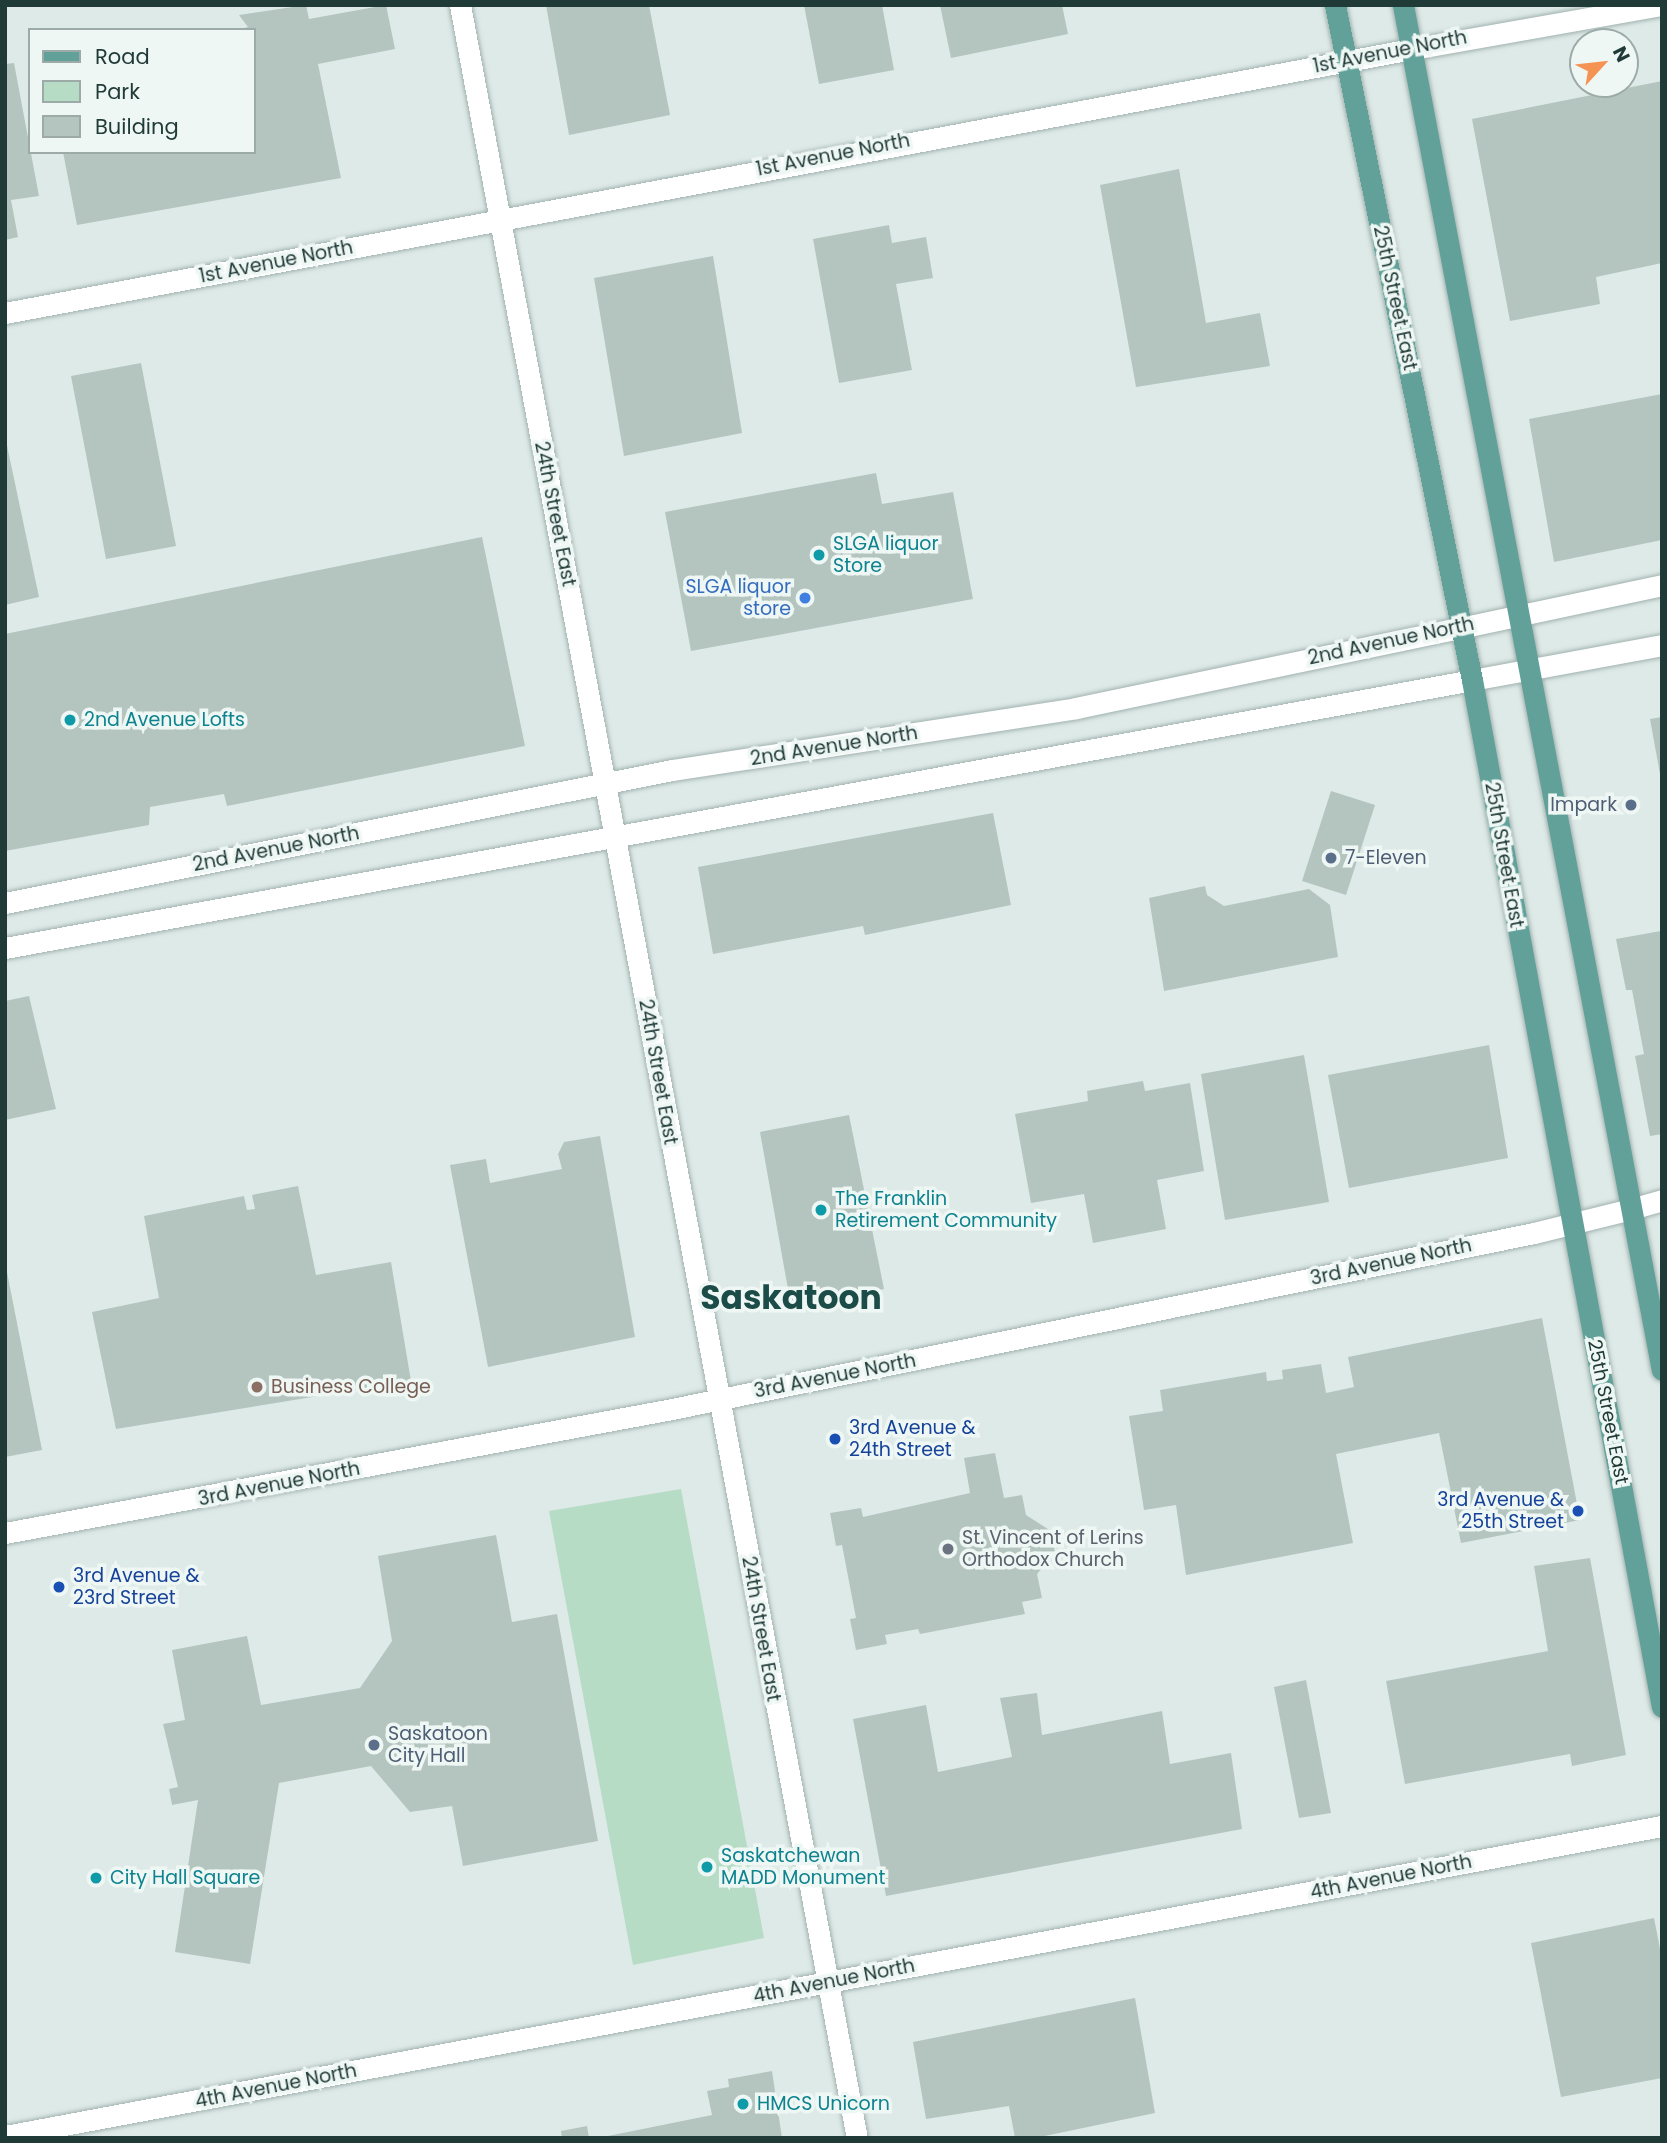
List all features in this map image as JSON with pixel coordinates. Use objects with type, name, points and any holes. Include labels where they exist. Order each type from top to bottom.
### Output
[{"type":"main road","name":"25th Street East","points":[[1335,5],[1472,680],[1575,1224],[1662,1707]]},
{"type":"main road","points":[[1403,5],[1662,1370]]},
{"type":"street","name":"24th Street East","points":[[460,5],[717,1399],[857,2138]]},
{"type":"street","name":"1st Avenue North","points":[[5,313],[1347,60],[1661,5]]},
{"type":"street","name":"2nd Avenue North","points":[[5,903],[604,783],[1076,708],[1460,628],[1518,613],[1662,585]]},
{"type":"street","points":[[5,948],[1662,645]]},
{"type":"street","name":"3rd Avenue North","points":[[5,1533],[717,1399],[1575,1224],[1662,1200]]},
{"type":"street","name":"4th Avenue North","points":[[5,2136],[1662,1826]]},
{"type":"green space","points":[[681,1489],[764,1938],[633,1965],[549,1511]]},
{"type":"building","points":[[306,5],[309,19],[386,5],[395,49],[318,64],[341,178],[77,225],[63,154],[256,154],[256,28],[245,28],[248,27],[239,15]]},
{"type":"building","points":[[546,5],[649,5],[670,115],[569,135]]},
{"type":"building","points":[[804,5],[882,5],[894,70],[819,84]]},
{"type":"building","points":[[940,5],[1062,5],[1068,34],[951,58]]},
{"type":"building","points":[[14,63],[28,137],[28,154],[31,154],[39,196],[11,200],[18,237],[5,240],[5,64]]},
{"type":"building","points":[[1662,81],[1662,263],[1596,277],[1600,304],[1510,321],[1472,119],[1577,98],[1639,98],[1639,86]]},
{"type":"building","points":[[1179,169],[1206,323],[1260,313],[1270,366],[1136,387],[1100,185]]},
{"type":"building","points":[[889,225],[892,243],[926,237],[933,278],[896,284],[912,370],[839,383],[813,239]]},
{"type":"building","points":[[713,256],[742,433],[624,456],[594,278]]},
{"type":"building","points":[[141,363],[176,546],[106,559],[71,376]]},
{"type":"building","points":[[1662,394],[1662,540],[1554,562],[1529,419]]},
{"type":"building","points":[[5,436],[39,597],[5,605]]},
{"type":"building","name":"SLGA liquor Store","points":[[876,473],[882,504],[953,492],[973,599],[691,651],[665,512]]},
{"type":"building","points":[[482,537],[525,746],[227,806],[224,794],[150,807],[149,825],[5,851],[5,634]]},
{"type":"building","points":[[1662,717],[1662,773],[1660,774],[1650,719]]},
{"type":"building","points":[[1331,791],[1375,805],[1346,895],[1302,881]]},
{"type":"building","points":[[993,813],[1011,905],[865,935],[863,926],[713,954],[698,867]]},
{"type":"building","points":[[1205,886],[1207,895],[1224,906],[1309,889],[1330,905],[1338,957],[1164,991],[1149,898]]},
{"type":"building","points":[[1661,931],[1662,1134],[1650,1136],[1635,1056],[1644,1054],[1632,990],[1626,990],[1616,939]]},
{"type":"building","points":[[29,996],[56,1109],[5,1120],[5,1001]]},
{"type":"building","points":[[1489,1045],[1508,1158],[1349,1188],[1328,1075]]},
{"type":"building","points":[[1304,1055],[1329,1202],[1225,1220],[1201,1074]]},
{"type":"building","points":[[1143,1081],[1145,1091],[1190,1083],[1204,1171],[1157,1180],[1166,1229],[1093,1243],[1084,1194],[1031,1203],[1015,1114],[1088,1101],[1087,1091]]},
{"type":"building","name":"The Franklin Retirement Community","points":[[849,1115],[884,1289],[791,1306],[760,1132]]},
{"type":"building","points":[[600,1136],[635,1337],[488,1367],[450,1165],[486,1159],[490,1183],[562,1169],[558,1154],[564,1142]]},
{"type":"building","points":[[298,1186],[316,1275],[391,1262],[411,1381],[116,1429],[92,1312],[159,1298],[144,1216],[244,1196],[247,1210],[255,1209],[252,1195]]},
{"type":"building","points":[[5,1262],[42,1450],[5,1457]]},
{"type":"building","points":[[1542,1318],[1580,1520],[1461,1543],[1439,1433],[1336,1454],[1353,1543],[1186,1575],[1176,1505],[1144,1510],[1129,1416],[1163,1411],[1160,1390],[1266,1372],[1267,1381],[1283,1379],[1282,1370],[1321,1364],[1326,1393],[1354,1387],[1348,1357]]},
{"type":"building","name":"St. Vincent of Lerins Orthodox Church","points":[[995,1453],[1004,1498],[1022,1495],[1026,1515],[1051,1531],[1055,1553],[1037,1574],[1042,1598],[1022,1602],[1025,1614],[920,1634],[918,1629],[885,1635],[887,1644],[856,1650],[850,1619],[856,1618],[842,1545],[836,1546],[830,1513],[861,1508],[863,1517],[970,1493],[964,1458]]},
{"type":"building","name":"Saskatoon City Hall","points":[[496,1535],[512,1622],[557,1614],[598,1841],[463,1866],[452,1806],[410,1812],[371,1766],[279,1783],[250,1964],[175,1952],[198,1800],[172,1805],[169,1789],[178,1787],[163,1724],[185,1720],[172,1650],[247,1636],[261,1705],[360,1688],[392,1641],[378,1556]]},
{"type":"building","points":[[1590,1558],[1626,1755],[1572,1766],[1570,1754],[1405,1784],[1386,1681],[1548,1651],[1534,1566]]},
{"type":"building","points":[[1306,1680],[1331,1813],[1299,1818],[1274,1687]]},
{"type":"building","points":[[1037,1693],[1042,1735],[1162,1711],[1170,1764],[1231,1753],[1242,1829],[886,1896],[853,1719],[926,1705],[938,1772],[1012,1757],[1000,1698]]},
{"type":"building","points":[[1654,1918],[1662,1959],[1662,2078],[1561,2097],[1531,1943]]},
{"type":"building","points":[[1135,1998],[1155,2113],[1035,2138],[1015,2138],[1009,2106],[926,2119],[913,2042]]},
{"type":"building","name":"HMCS Unicorn","points":[[772,2071],[782,2138],[598,2138],[712,2115],[707,2091],[729,2087],[728,2079]]},
{"type":"building","points":[[587,2126],[589,2138],[562,2138],[561,2131]]},
{"type":"place","name":"SLGA liquor Store","points":[[819,555]]},
{"type":"place","name":"SLGA liquor store","points":[[805,598]]},
{"type":"place","name":"2nd Avenue Lofts","points":[[70,720]]},
{"type":"place","name":"Impark","points":[[1631,805]]},
{"type":"place","name":"7-Eleven","points":[[1331,858]]},
{"type":"place","name":"The Franklin Retirement Community","points":[[821,1210]]},
{"type":"place","name":"Business College","points":[[257,1387]]},
{"type":"place","name":"3rd Avenue & 24th Street","points":[[835,1439]]},
{"type":"place","name":"3rd Avenue & 25th Street","points":[[1578,1511]]},
{"type":"place","name":"St. Vincent of Lerins Orthodox Church","points":[[948,1549]]},
{"type":"place","name":"3rd Avenue & 23rd Street","points":[[59,1587]]},
{"type":"place","name":"Saskatoon City Hall","points":[[374,1745]]},
{"type":"place","name":"Saskatchewan MADD Monument","points":[[707,1867]]},
{"type":"place","name":"City Hall Square","points":[[96,1878]]},
{"type":"place","name":"HMCS Unicorn","points":[[743,2104]]},
{"type":"district","name":"Saskatoon","points":[[791,1298]]}]
